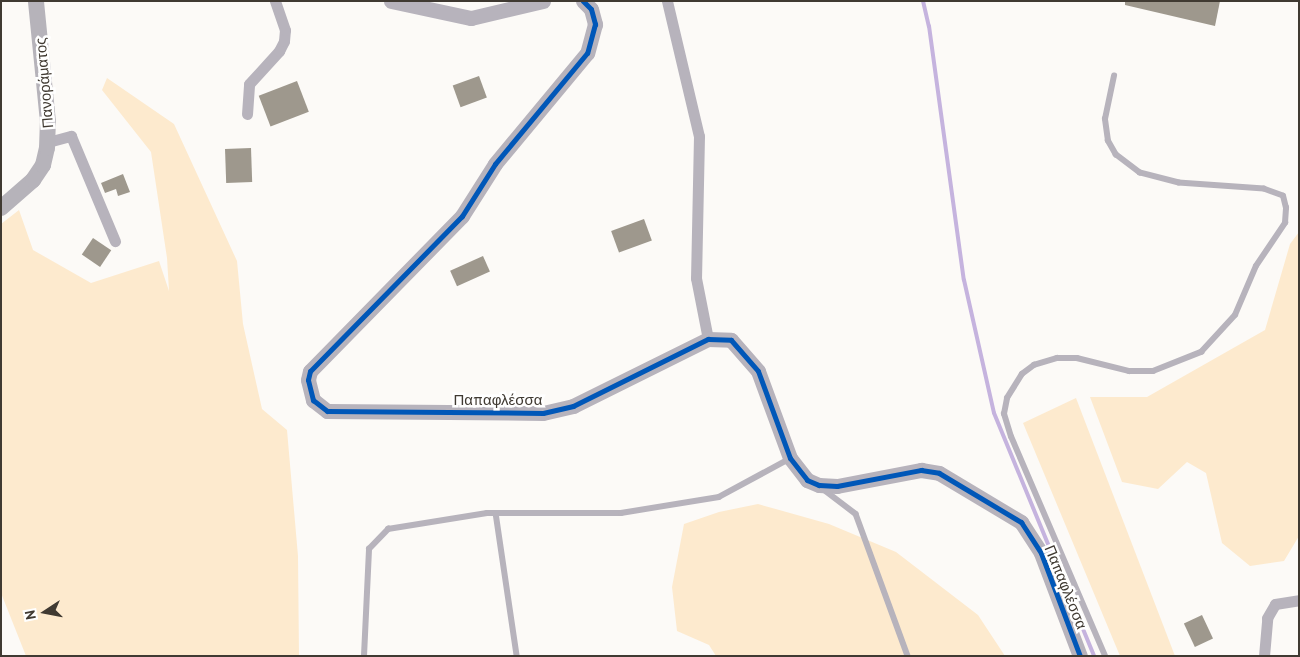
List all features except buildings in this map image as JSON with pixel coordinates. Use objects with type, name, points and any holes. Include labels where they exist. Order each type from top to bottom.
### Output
[{"type":"main road","name":"Πανοράματος","points":[[1,208],[33,180],[42,165],[48,142],[36,1]]},
{"type":"street","points":[[247,114],[249,84],[279,51],[284,41],[285,30],[275,1]]},
{"type":"street","points":[[391,1],[471,18],[543,1]]},
{"type":"street","name":"Παπαφλέσσα","points":[[583,1],[591,9],[595,24],[587,52],[495,164],[462,216],[310,371],[309,390],[319,407],[327,411],[543,413],[573,406],[708,339]]},
{"type":"street","points":[[668,1],[699,136],[696,278],[708,339],[731,340],[753,363],[790,458],[806,480],[819,485]]},
{"type":"street","points":[[48,142],[71,136],[114,241]]},
{"type":"street","name":"Παπαφλέσσα","points":[[819,485],[837,486],[921,470],[939,473],[1021,522],[1041,554],[1080,656]]},
{"type":"street","points":[[1264,656],[1267,618],[1275,604],[1299,600]]},
{"type":"lane","points":[[1106,656],[1011,437],[1004,414],[1007,398],[1022,374],[1034,365],[1057,358],[1077,358],[1129,371],[1153,371],[1201,352],[1235,315],[1256,266],[1285,223],[1286,208],[1283,196],[1264,189],[1179,183],[1140,173],[1116,155],[1108,141],[1105,119],[1114,76]]},
{"type":"lane","points":[[364,656],[369,549],[388,529],[496,513],[621,513],[719,497],[790,458]]},
{"type":"lane","points":[[819,485],[856,514],[908,656]]},
{"type":"lane","points":[[496,513],[517,656]]},
{"type":"shaded area","points":[[107,78],[174,124],[237,261],[243,324],[262,409],[287,430],[298,556],[299,656],[26,656],[1,593],[1,224],[19,210],[33,250],[91,283],[159,261],[169,291],[167,258],[151,152],[102,90]]},
{"type":"shaded area","points":[[1299,232],[1299,536],[1284,561],[1250,566],[1222,543],[1206,473],[1187,462],[1158,489],[1122,482],[1090,397],[1147,397],[1265,330],[1290,244]]},
{"type":"shaded area","points":[[1076,398],[1175,656],[1120,656],[1023,423]]},
{"type":"shaded area","points":[[758,504],[829,524],[896,552],[978,615],[1005,656],[716,656],[709,645],[677,631],[672,587],[684,524],[719,512]]},
{"type":"waterway","points":[[923,1],[929,26],[964,280],[994,413],[1094,656]]},
{"type":"cycle path","points":[[583,1],[591,9],[595,24],[587,53],[495,164],[462,216],[310,371],[308,380],[313,400],[327,411],[543,413],[573,406],[708,339],[731,340],[758,371],[790,458],[807,480],[819,485],[837,486],[921,470],[939,473],[1021,522],[1041,553],[1080,656]]}]
